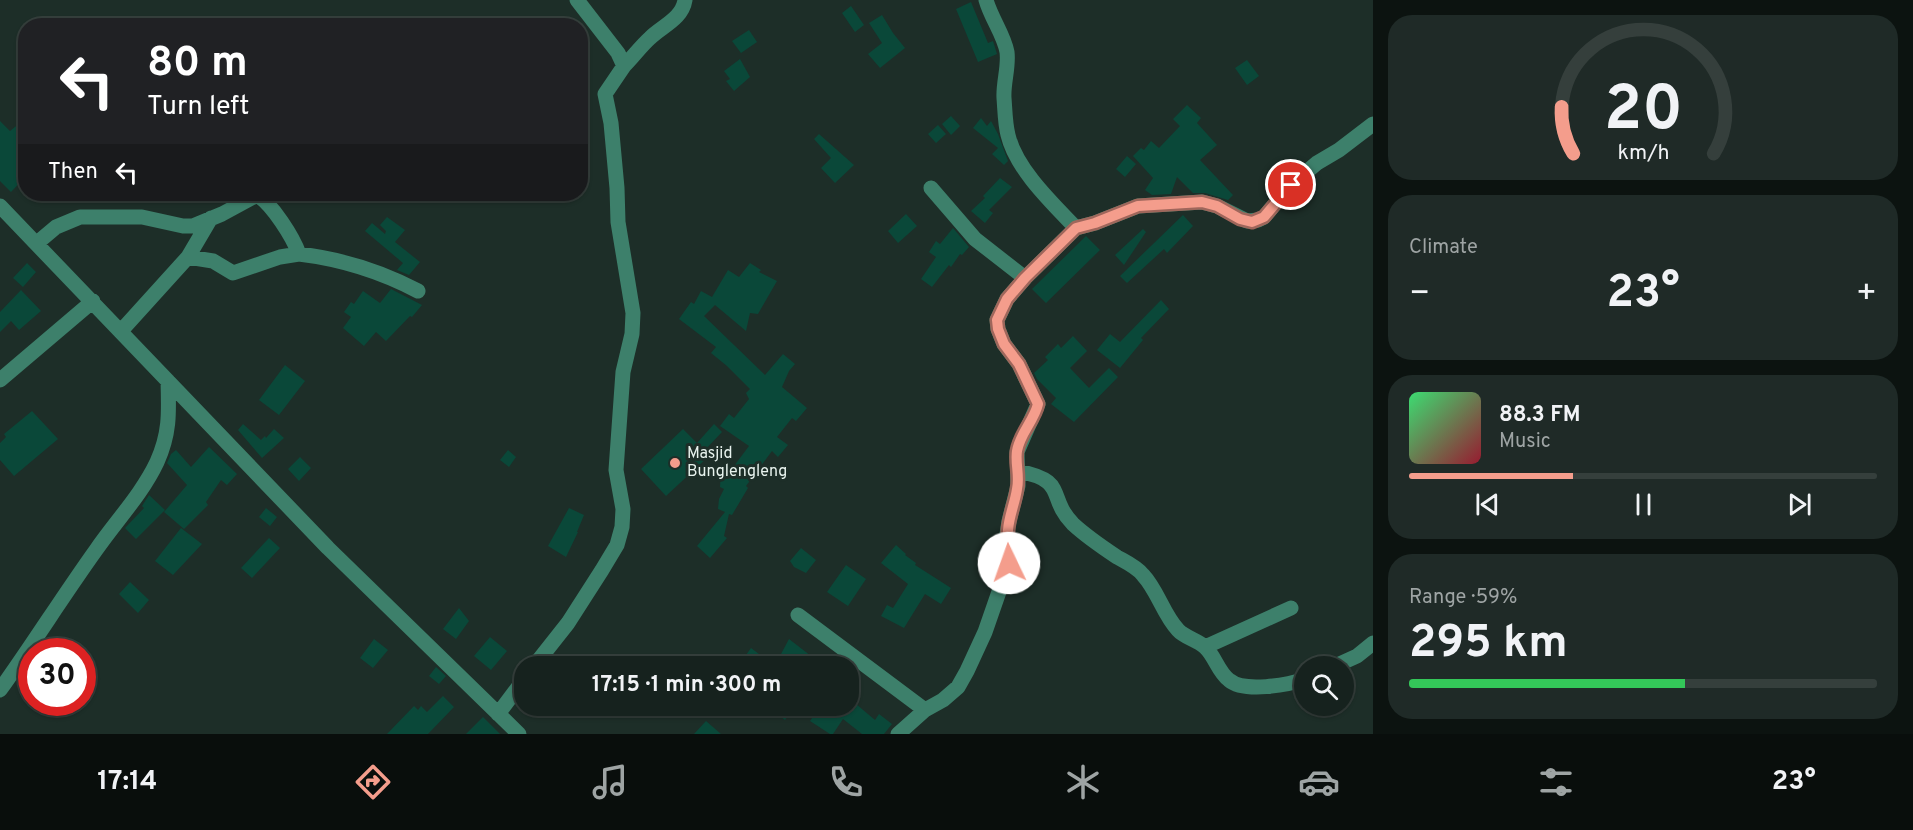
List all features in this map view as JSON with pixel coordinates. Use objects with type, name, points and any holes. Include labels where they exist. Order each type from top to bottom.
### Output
[{"type":"street","points":[[577,0],[618,53],[624,66]]},
{"type":"street","points":[[542,656],[568,623],[602,570],[617,545],[622,527],[623,509],[616,470],[623,372],[632,334],[633,313],[618,222],[611,123],[605,94],[624,66],[651,37],[667,26],[678,14],[685,0]]},
{"type":"street","points":[[986,0],[1006,51],[1004,94],[1008,135],[1017,156],[1034,181],[1076,228]]},
{"type":"street","points":[[898,734],[925,710],[943,700],[958,687],[985,632],[1009,563],[1008,527],[1018,486],[1017,452],[1038,404],[1019,364],[1004,344],[998,329],[997,320],[1007,299],[1076,228],[1138,206],[1202,202],[1217,206],[1247,221],[1258,220],[1264,217],[1291,185],[1317,163],[1339,150],[1373,124]]},
{"type":"street","points":[[930,188],[975,239],[1025,278]]},
{"type":"street","points":[[37,243],[56,227],[80,218],[142,217],[183,226],[201,224],[245,201]]},
{"type":"street","points":[[264,201],[293,238],[299,254]]},
{"type":"street","points":[[0,206],[365,585],[498,714],[513,732]]},
{"type":"street","points":[[122,331],[188,256],[211,218]]},
{"type":"street","points":[[188,256],[213,261],[233,273],[299,254],[363,266],[394,278],[418,291]]},
{"type":"street","points":[[0,380],[93,301]]},
{"type":"street","points":[[0,690],[147,480],[156,463],[170,421],[168,381]]},
{"type":"street","points":[[1018,471],[1036,475],[1052,485],[1058,494],[1060,508],[1073,523],[1093,542],[1142,573],[1178,631],[1205,647],[1228,680],[1239,684],[1272,686],[1294,681]]},
{"type":"street","points":[[1205,647],[1291,608]]},
{"type":"street","points":[[798,615],[925,710]]},
{"type":"street","points":[[1354,658],[1373,643]]},
{"type":"street","points":[[498,714],[514,693]]},
{"type":"building","points":[[971,2],[988,43],[993,41],[997,54],[978,62],[956,9]]},
{"type":"building","points":[[851,6],[864,25],[855,32],[842,13]]},
{"type":"building","points":[[882,15],[905,48],[880,68],[868,54],[882,43],[869,23]]},
{"type":"building","points":[[749,30],[757,42],[741,53],[732,41]]},
{"type":"building","points":[[740,59],[750,77],[734,91],[726,81],[730,79],[724,71]]},
{"type":"building","points":[[1247,60],[1259,76],[1247,85],[1235,68]]},
{"type":"building","points":[[1187,105],[1201,118],[1197,123],[1217,145],[1200,160],[1233,195],[1228,200],[1205,193],[1193,193],[1177,177],[1171,194],[1152,195],[1145,190],[1153,178],[1133,156],[1141,148],[1144,150],[1151,141],[1159,148],[1180,126],[1173,119]]},
{"type":"building","points":[[951,116],[960,126],[951,135],[942,124]]},
{"type":"building","points":[[981,118],[987,126],[991,121],[998,134],[1008,161],[1004,165],[992,154],[998,148],[973,128]]},
{"type":"building","points":[[0,121],[10,131],[18,124],[18,185],[11,192],[0,181]]},
{"type":"building","points":[[938,125],[946,134],[936,143],[928,134]]},
{"type":"building","points":[[819,134],[854,165],[835,183],[821,168],[831,158],[814,139]]},
{"type":"building","points":[[1127,156],[1136,164],[1125,177],[1116,169]]},
{"type":"building","points":[[1000,178],[1012,187],[989,210],[993,213],[985,223],[971,211],[985,198],[983,196]]},
{"type":"building","points":[[906,214],[917,226],[898,243],[888,231]]},
{"type":"building","points":[[1183,215],[1193,226],[1167,253],[1164,249],[1127,283],[1120,276]]},
{"type":"building","points":[[387,217],[405,230],[395,242],[420,262],[409,275],[397,270],[403,263],[365,231],[372,223],[385,234],[386,231],[380,225]]},
{"type":"building","points":[[953,228],[969,247],[962,255],[960,254],[951,267],[949,265],[932,287],[921,279],[936,257],[929,252],[936,241],[940,244]]},
{"type":"building","points":[[1143,229],[1146,232],[1124,265],[1115,255]]},
{"type":"building","points":[[1086,236],[1100,250],[1046,303],[1032,289]]},
{"type":"building","points":[[27,263],[36,272],[23,287],[13,278]]},
{"type":"building","points":[[750,263],[761,270],[759,272],[777,281],[758,314],[750,313],[746,331],[715,305],[704,316],[765,375],[783,354],[795,364],[782,387],[807,408],[796,421],[792,418],[777,437],[788,445],[778,457],[772,451],[746,486],[748,488],[732,515],[729,514],[724,536],[727,538],[710,558],[697,546],[725,512],[718,509],[719,499],[724,489],[720,487],[721,470],[728,474],[749,446],[720,426],[729,414],[734,418],[749,399],[746,393],[750,389],[711,353],[716,347],[679,319],[691,302],[694,304],[701,291],[712,297],[728,270],[739,277]]},
{"type":"building","points":[[391,289],[422,305],[386,341],[376,332],[364,346],[343,328],[351,317],[344,312],[351,302],[354,304],[363,291],[380,303]]},
{"type":"building","points":[[21,290],[41,311],[19,330],[11,321],[0,332],[0,312]]},
{"type":"building","points":[[1161,300],[1169,309],[1141,338],[1143,340],[1120,368],[1097,350],[1110,334],[1120,342]]},
{"type":"building","points":[[1073,336],[1087,351],[1070,368],[1089,388],[1109,368],[1118,377],[1074,422],[1051,404],[1056,398],[1034,373],[1048,360],[1045,357],[1058,344],[1061,348]]},
{"type":"building","points":[[285,365],[305,381],[279,415],[259,400]]},
{"type":"building","points":[[32,411],[58,439],[14,476],[0,460],[0,443],[6,437],[4,434]]},
{"type":"building","points":[[243,424],[261,440],[274,429],[284,438],[262,458],[238,430]]},
{"type":"building","name":"Masjid Bunglengleng","points":[[714,424],[722,432],[704,451],[709,456],[666,496],[641,469],[683,429],[697,443]]},
{"type":"building","points":[[209,447],[237,474],[227,485],[221,480],[206,502],[208,505],[184,529],[164,512],[187,485],[167,463],[171,454],[176,450],[191,467]]},
{"type":"building","points":[[508,450],[516,457],[509,467],[500,460]]},
{"type":"building","points":[[300,457],[311,468],[299,481],[288,469]]},
{"type":"building","points":[[149,495],[165,510],[136,539],[125,528],[144,508],[142,506]]},
{"type":"building","points":[[266,508],[277,517],[270,526],[259,517]]},
{"type":"building","points":[[569,508],[584,515],[566,557],[548,546]]},
{"type":"building","points":[[181,528],[202,544],[173,575],[155,561]]},
{"type":"building","points":[[269,538],[280,548],[252,578],[241,568]]},
{"type":"building","points":[[896,545],[916,563],[915,565],[951,588],[941,604],[925,594],[904,628],[881,616],[887,605],[893,608],[908,584],[881,563]]},
{"type":"building","points":[[801,548],[816,560],[806,573],[794,567],[790,561]]},
{"type":"building","points":[[846,565],[866,579],[848,606],[827,592]]},
{"type":"building","points":[[130,582],[149,600],[138,613],[119,594]]},
{"type":"building","points":[[459,608],[469,621],[456,639],[443,629]]},
{"type":"building","points":[[490,637],[507,651],[491,670],[474,656]]},
{"type":"building","points":[[374,639],[388,650],[373,668],[360,658]]},
{"type":"building","points":[[789,639],[811,656],[784,656],[781,654]]},
{"type":"building","points":[[751,648],[762,656],[745,656]]},
{"type":"building","points":[[436,667],[446,676],[439,684],[429,676]]},
{"type":"building","points":[[443,696],[454,707],[428,734],[387,734],[414,706],[418,710],[421,706],[427,712]]},
{"type":"building","points":[[859,707],[875,720],[879,714],[892,724],[884,734],[862,734],[843,719],[833,734],[830,734],[810,721],[813,716],[859,716]]},
{"type":"building","points":[[483,717],[500,734],[466,734]]},
{"type":"building","points":[[706,721],[721,734],[694,734]]},
{"type":"place","name":"Masjid Bunglengleng","points":[[675,463]]},
{"type":"route","points":[[1009,563],[1007,534],[1018,486],[1017,452],[1024,431],[1033,419],[1038,404],[1035,394],[1019,364],[1004,344],[998,329],[999,312],[1007,299],[1076,228],[1138,206],[1202,202],[1210,203],[1240,219],[1252,222],[1264,217],[1291,185]]}]
